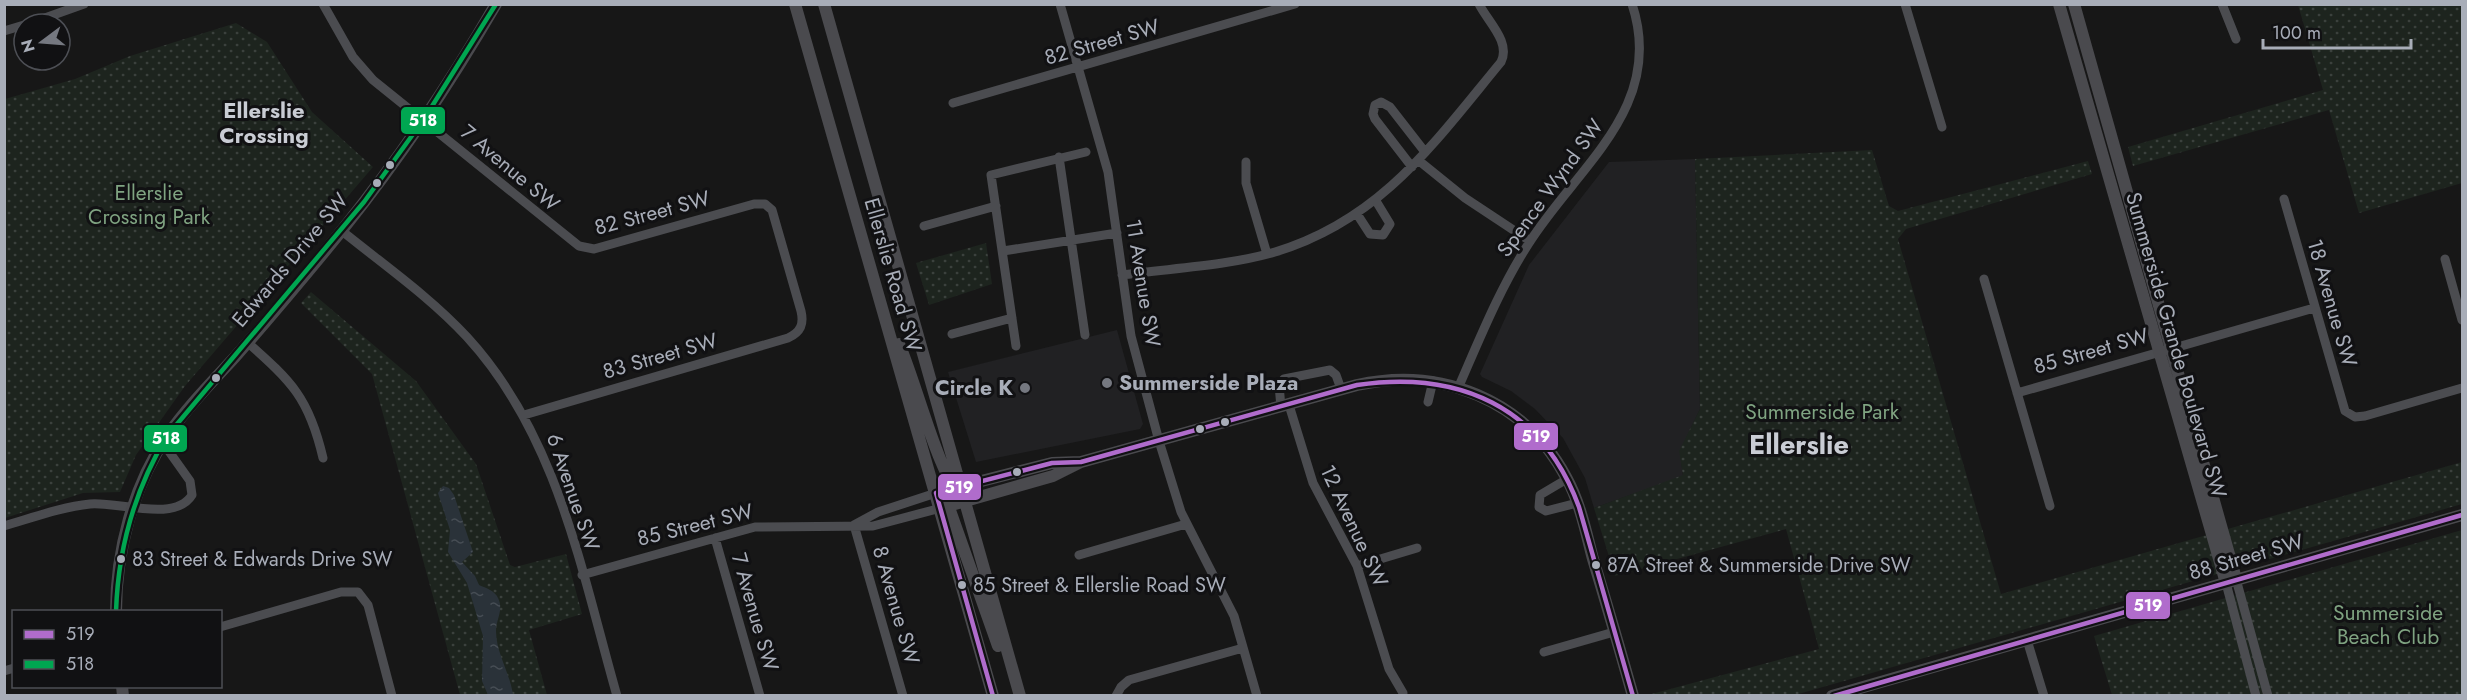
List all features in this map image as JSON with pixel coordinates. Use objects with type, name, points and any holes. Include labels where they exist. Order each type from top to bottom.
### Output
[{"type":"street","points":[[62,12],[84,4]]},
{"type":"street","name":"7 Avenue SW","points":[[323,4],[348,49],[366,73],[573,243],[584,249]]},
{"type":"street","name":"Edwards Drive SW","points":[[116,610],[119,563],[133,507],[163,443],[184,414],[342,231],[423,120],[496,4]]},
{"type":"street","name":"Ellerslie Road SW","points":[[795,4],[936,493]]},
{"type":"street","name":"Ellerslie Road SW","points":[[824,4],[957,487]]},
{"type":"street","name":"11 Avenue SW","points":[[1060,4],[1108,172],[1134,349],[1160,441],[1186,524],[1230,607],[1257,696]]},
{"type":"street","name":"82 Street SW","points":[[953,104],[1295,4]]},
{"type":"street","points":[[1122,275],[1267,254],[1314,237],[1376,201],[1415,164],[1501,62],[1505,52],[1501,38],[1479,4]]},
{"type":"street","name":"Spence Wynd SW","points":[[1459,386],[1504,285],[1530,241],[1624,115],[1634,85],[1639,54],[1632,4]]},
{"type":"street","points":[[1905,4],[1942,127]]},
{"type":"street","name":"Summerside Grande Boulevard SW","points":[[2059,4],[2158,352],[2268,696]]},
{"type":"street","name":"Summerside Grande Boulevard SW","points":[[2074,4],[2173,348],[2231,581],[2256,696]]},
{"type":"street","points":[[2222,4],[2236,39]]},
{"type":"street","points":[[1425,152],[1390,107],[1381,102],[1375,105],[1373,114],[1376,119],[1415,164],[1530,241]]},
{"type":"street","points":[[1016,346],[991,175],[1086,152]]},
{"type":"street","points":[[1059,157],[1085,335]]},
{"type":"street","points":[[1246,162],[1245,179],[1267,254]]},
{"type":"street","name":"18 Avenue SW","points":[[2284,199],[2342,405],[2350,415],[2366,416],[2463,388]]},
{"type":"street","points":[[1357,214],[1370,234],[1383,236],[1390,224],[1376,201]]},
{"type":"street","name":"82 Street SW","points":[[584,249],[594,249],[754,204],[765,204],[774,215],[801,311],[801,326]]},
{"type":"street","points":[[924,226],[996,206]]},
{"type":"street","name":"6 Avenue SW","points":[[342,231],[456,326],[496,372],[524,415],[554,481],[617,696]]},
{"type":"street","points":[[1003,251],[1117,233]]},
{"type":"street","points":[[2445,259],[2463,320]]},
{"type":"street","points":[[1984,279],[2050,506]]},
{"type":"street","name":"85 Street SW","points":[[2017,393],[2314,308]]},
{"type":"street","points":[[882,310],[911,370],[946,478],[957,487],[966,501],[1018,692]]},
{"type":"street","points":[[952,334],[1012,318]]},
{"type":"street","name":"83 Street SW","points":[[524,415],[788,338],[798,332],[801,326]]},
{"type":"street","points":[[248,342],[280,371],[301,395],[312,417],[323,458]]},
{"type":"street","points":[[1285,406],[1279,385],[1284,379],[1330,369],[1336,375],[1341,389]]},
{"type":"street","points":[[1081,462],[1341,389],[1394,379],[1433,381],[1459,386],[1508,410],[1531,429],[1553,455],[1567,479],[1577,503],[1633,696]]},
{"type":"street","points":[[1428,402],[1433,381]]},
{"type":"street","name":"12 Avenue SW","points":[[1285,406],[1313,483],[1357,566],[1389,669],[1403,693]]},
{"type":"street","points":[[4,526],[82,505],[104,503],[158,510],[186,502],[192,495],[190,481],[163,443]]},
{"type":"street","name":"85 Street SW","points":[[854,525],[878,512],[957,487],[1052,463],[1081,462]]},
{"type":"street","name":"85 Street SW","points":[[582,575],[755,527],[885,524],[1053,476],[1081,462]]},
{"type":"street","points":[[1567,479],[1540,495],[1539,507],[1546,511],[1577,503]]},
{"type":"street","points":[[936,493],[947,500],[945,507],[993,696]]},
{"type":"street","points":[[945,507],[1018,692]]},
{"type":"street","name":"88 Street SW","points":[[1832,696],[2463,515]]},
{"type":"street","points":[[1079,555],[1186,524]]},
{"type":"street","name":"8 Avenue SW","points":[[854,525],[903,696]]},
{"type":"street","name":"7 Avenue SW","points":[[715,538],[760,696]]},
{"type":"street","points":[[1357,566],[1417,548]]},
{"type":"street","points":[[222,626],[341,592],[358,592],[362,594],[368,605],[392,696]]},
{"type":"street","points":[[1544,652],[1614,632]]},
{"type":"street","points":[[2027,640],[2044,696]]},
{"type":"street","points":[[1117,693],[1129,680],[1243,648]]},
{"type":"shaded area","points":[[1695,159],[1700,409],[1680,451],[1683,476],[1594,508],[1585,478],[1563,438],[1535,409],[1511,391],[1480,374],[1529,265],[1609,162]]},
{"type":"shaded area","points":[[1117,330],[1143,424],[1140,429],[976,462],[948,372]]},
{"type":"green space","points":[[2298,5],[2462,5],[2462,183],[2359,213],[2329,110],[2133,166],[2128,147],[2323,90]]},
{"type":"green space","name":"Ellerslie Crossing Park","points":[[236,23],[267,42],[312,112],[373,167],[185,386],[136,455],[120,492],[83,493],[5,518],[5,99],[75,79],[130,56]]},
{"type":"green space","name":"Summerside Park","points":[[1872,150],[1889,206],[1898,211],[2088,161],[2092,174],[1906,229],[1898,239],[2001,594],[2462,462],[2462,504],[1795,695],[1648,695],[1819,649],[1786,529],[1615,576],[1594,508],[1683,475],[1679,451],[1700,409],[1695,159]]},
{"type":"green space","points":[[986,243],[992,284],[929,305],[916,263]]},
{"type":"green space","points":[[311,292],[416,381],[476,464],[510,565],[515,567],[566,554],[582,614],[529,630],[547,695],[460,695],[372,374],[301,303]]},
{"type":"green space","name":"Summerside Beach Club","points":[[2462,530],[2462,695],[2112,695],[2094,636]]},
{"type":"water","points":[[443,486],[449,488],[454,495],[473,552],[462,562],[475,576],[479,585],[495,593],[500,602],[496,627],[497,639],[513,695],[488,695],[482,681],[483,636],[467,583],[448,552],[450,530],[438,493]]},
{"type":"transit line","name":"518","points":[[116,610],[120,565],[130,521],[145,478],[167,436],[364,202],[424,119],[496,4]]},
{"type":"transit line","name":"519","points":[[993,696],[936,493],[1052,463],[1081,462],[1357,385],[1394,382],[1429,384],[1462,390],[1492,403],[1519,420],[1543,443],[1563,472],[1579,507],[1633,696]]},
{"type":"transit line","name":"519","points":[[1834,696],[2462,515]]},
{"type":"place","name":"Summerside Plaza","points":[[1107,383]]},
{"type":"place","name":"Circle K","points":[[1025,388]]},
{"type":"place","name":"83 Street & Edwards Drive SW","points":[[121,559]]},
{"type":"place","name":"87A Street & Summerside Drive SW","points":[[1596,565]]},
{"type":"place","name":"85 Street & Ellerslie Road SW","points":[[962,585]]},
{"type":"district","name":"Ellerslie Crossing","points":[[264,122]]},
{"type":"district","name":"Ellerslie","points":[[1799,445]]}]
